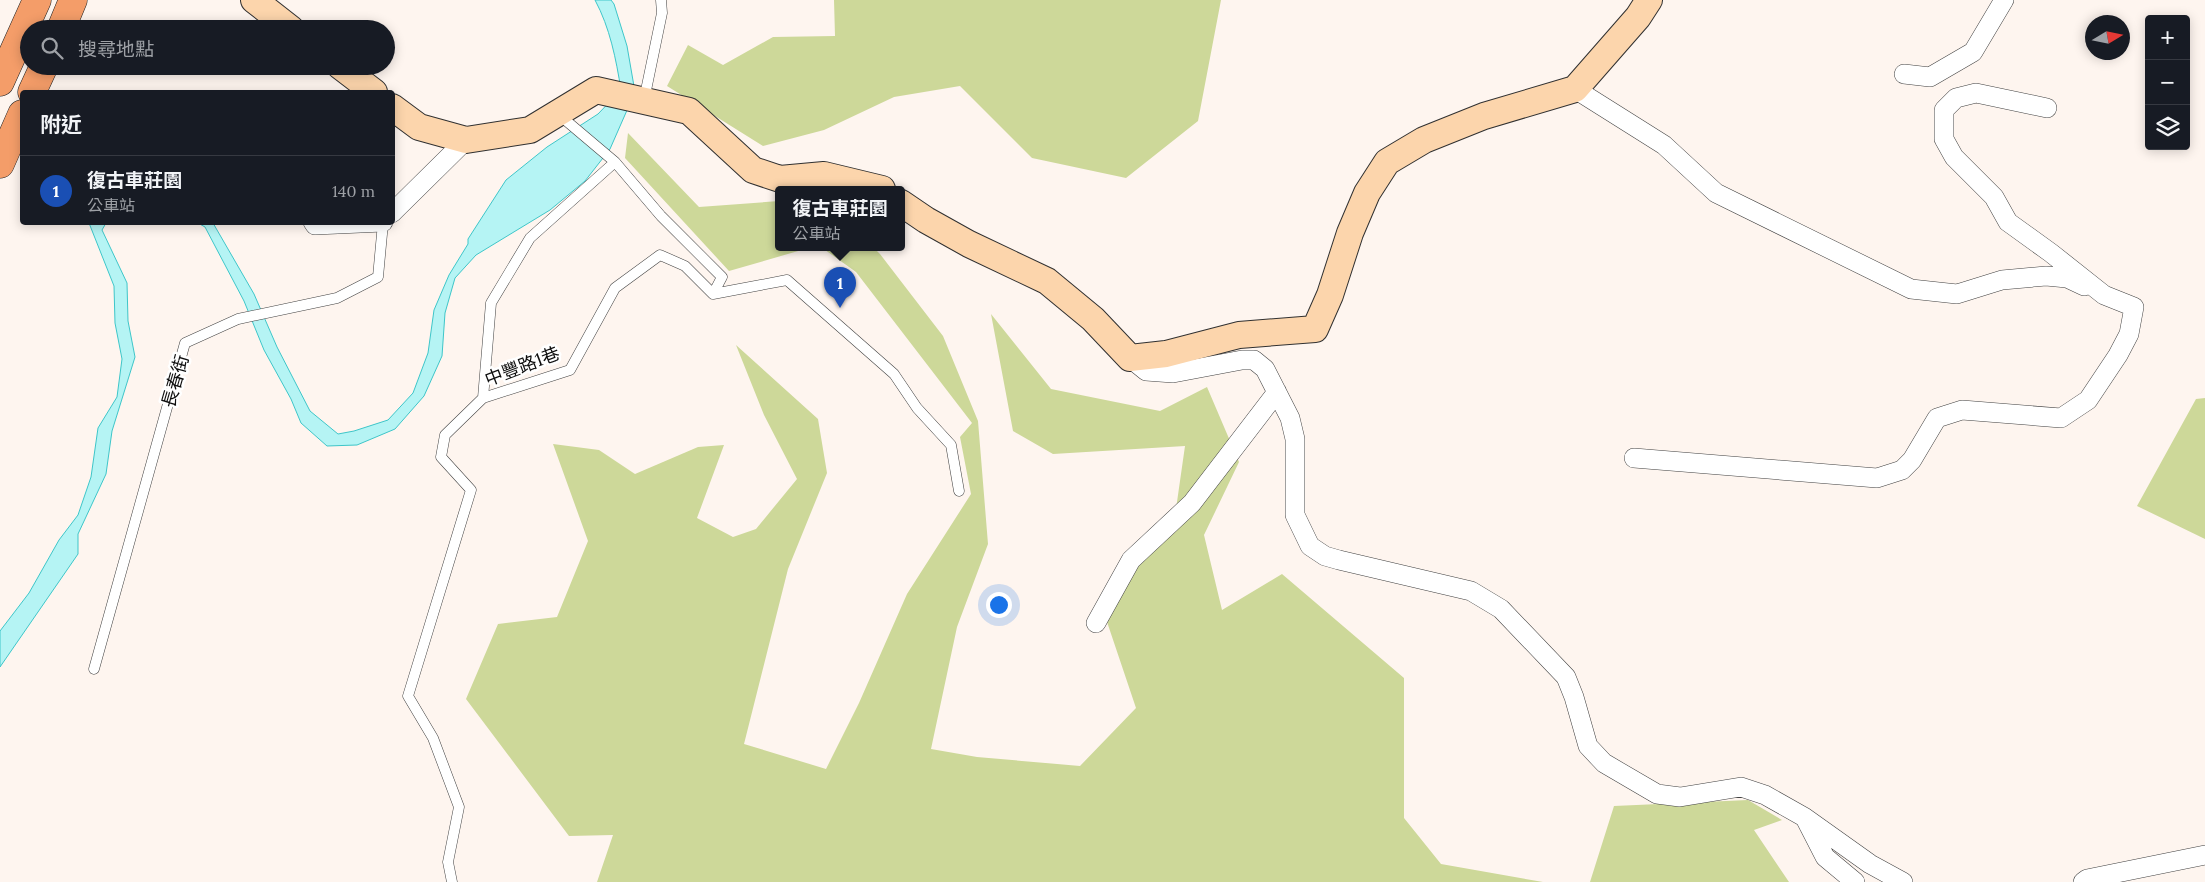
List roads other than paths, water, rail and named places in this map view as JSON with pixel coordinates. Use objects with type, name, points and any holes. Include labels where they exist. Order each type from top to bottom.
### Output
[{"type":"main road","points":[[28,20],[37,0]]},
{"type":"main road","points":[[64,20],[73,0]]},
{"type":"main road","points":[[0,82],[20,38]]},
{"type":"main road","points":[[33,90],[40,75]]},
{"type":"main road","points":[[7,153],[20,119]]},
{"type":"street","points":[[254,0],[280,20]]},
{"type":"street","points":[[1130,358],[1166,354],[1239,335],[1315,329],[1330,296],[1350,233],[1367,193],[1387,162],[1424,140],[1484,116],[1575,88],[1638,17],[1649,0]]},
{"type":"street","points":[[1904,74],[1930,77],[1973,52],[2004,0]]},
{"type":"street","points":[[352,75],[371,90]]},
{"type":"street","points":[[1575,88],[1664,145],[1716,193],[1911,289],[1957,294],[2002,280],[2046,276],[2067,278],[2134,308],[2129,334],[2118,356],[2088,400],[2061,418],[1962,410],[1937,418],[1912,460],[1902,470],[1877,478],[1634,458]]},
{"type":"street","points":[[395,109],[419,127],[466,140],[530,130],[596,90],[689,111],[753,170],[780,179],[824,175],[870,186]]},
{"type":"street","points":[[2048,108],[1976,94],[1956,98],[1944,110],[1944,139],[1954,157],[1994,197],[2008,222],[2104,295]]},
{"type":"street","points":[[395,210],[466,140]]},
{"type":"street","points":[[905,205],[969,244],[1047,282],[1092,320],[1130,358],[1146,371],[1172,373],[1242,360],[1254,360],[1265,369],[1290,418],[1295,439],[1295,515],[1310,546],[1324,556],[1471,591],[1501,609],[1566,677],[1574,697],[1588,746],[1604,763],[1657,794],[1680,797],[1741,787],[1764,795],[1804,816],[1870,864],[1903,882]]},
{"type":"street","points":[[1096,623],[1132,560],[1192,503],[1277,392]]},
{"type":"street","points":[[1804,816],[1825,857],[1855,882]]},
{"type":"street","points":[[2082,882],[2205,854]]},
{"type":"lane","points":[[644,101],[662,13],[661,0]]},
{"type":"lane","points":[[557,113],[615,162],[661,216],[722,277],[714,294]]},
{"type":"lane","points":[[483,398],[491,303],[530,238],[615,162]]},
{"type":"lane","name":"長春街","points":[[94,669],[185,344],[238,319],[336,298],[378,277],[383,225]]},
{"type":"lane","name":"中豐路1巷","points":[[452,882],[448,862],[459,807],[433,738],[408,696],[471,490],[441,458],[445,435],[483,398],[538,378],[570,370],[615,288],[660,255],[685,266],[714,294]]},
{"type":"lane","points":[[714,294],[787,280],[894,374],[917,408],[951,446],[959,491]]},
{"type":"water","points":[[595,0],[611,0],[614,4],[627,46],[635,92],[610,149],[585,181],[550,210],[476,255],[455,278],[445,313],[442,356],[424,396],[395,429],[357,445],[327,446],[301,423],[291,399],[264,350],[244,301],[205,227],[202,225],[214,225],[254,294],[277,347],[310,411],[338,434],[388,420],[413,393],[428,353],[434,310],[449,275],[468,244],[468,239],[506,180],[547,147],[598,114],[621,90],[615,55]]},
{"type":"water","points":[[90,225],[105,225],[102,230],[127,283],[128,321],[135,357],[112,431],[106,474],[78,534],[78,554],[0,667],[0,631],[29,593],[59,540],[78,515],[91,477],[98,428],[117,397],[122,359],[115,323],[114,286]]},
{"type":"place","name":"復古車莊園","points":[[840,308]]}]
